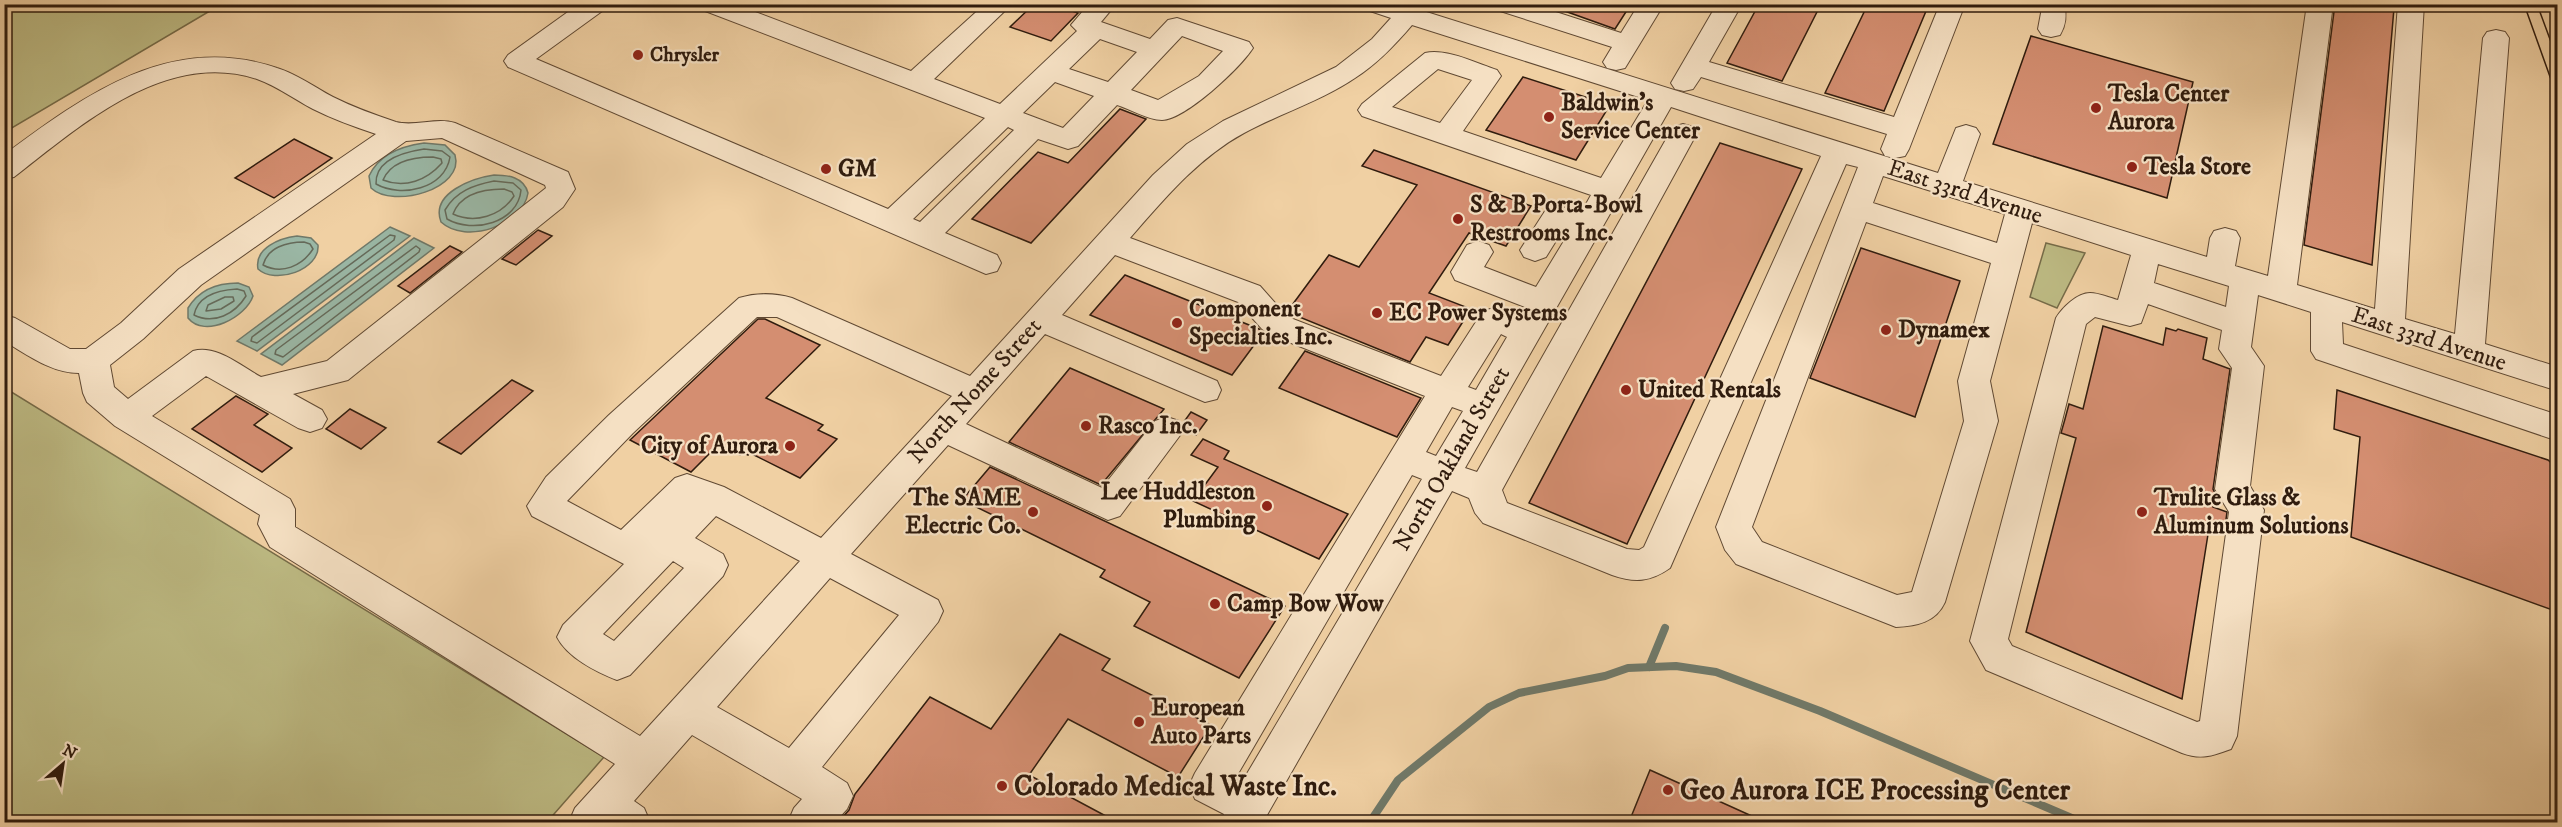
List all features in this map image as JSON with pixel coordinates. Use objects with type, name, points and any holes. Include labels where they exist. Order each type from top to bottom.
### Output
[{"type":"street","points":[[596,4],[517,60],[986,263]]},
{"type":"street","points":[[709,4],[1068,140],[1113,94],[1177,26],[1240,48],[1208,82],[1161,111],[1113,94],[1050,71]]},
{"type":"street","points":[[759,24],[784,4]]},
{"type":"street","points":[[914,82],[1000,4]]},
{"type":"street","name":"East 33rd Avenue","points":[[1373,4],[2558,380]]},
{"type":"street","points":[[1446,28],[1463,4]]},
{"type":"street","points":[[1503,4],[1628,43]]},
{"type":"street","points":[[1605,78],[1652,4]]},
{"type":"street","name":"North Oakland Street","points":[[1246,815],[1630,154],[1668,98],[1694,66],[1730,4]]},
{"type":"street","points":[[1953,4],[1903,129],[1858,208],[1734,527],[1738,540],[1749,553],[1896,612],[1913,610],[1927,602],[1981,421],[1974,381],[2006,257],[2021,210]]},
{"type":"street","points":[[2281,292],[2320,4]]},
{"type":"street","points":[[2389,326],[2411,4]]},
{"type":"street","name":"North Nome Street","points":[[608,816],[644,760],[1163,182],[1197,151],[1233,127],[1345,73],[1380,45],[1407,15]]},
{"type":"street","points":[[892,222],[1050,71],[1100,17],[1155,49]]},
{"type":"street","points":[[2469,351],[2496,38]]},
{"type":"street","points":[[4,170],[81,114],[121,90],[152,77],[199,63],[228,64],[266,72],[325,104],[367,122],[399,132],[445,129],[558,179],[561,189],[553,200],[337,371],[258,390]]},
{"type":"street","points":[[1694,66],[1903,129]]},
{"type":"street","points":[[924,236],[1034,127]]},
{"type":"street","points":[[4,326],[65,360],[93,360],[132,331],[190,277],[399,132]]},
{"type":"street","points":[[1683,133],[1485,490],[1487,503],[1495,513],[1625,564],[1644,566],[1657,556],[1837,152]]},
{"type":"street","points":[[1947,186],[1966,134]]},
{"type":"street","points":[[1446,135],[1609,191]]},
{"type":"street","points":[[1630,154],[1665,166]]},
{"type":"street","points":[[1858,208],[2006,257]]},
{"type":"street","points":[[1535,250],[1557,215],[1620,247]]},
{"type":"street","points":[[2146,249],[2130,315],[2090,304],[2072,318],[1989,641],[2000,658],[2196,740],[2217,736],[2247,510],[2232,489],[2248,366],[2235,349],[2238,323],[2225,238]]},
{"type":"street","points":[[1109,242],[1249,294],[1273,321],[1282,327],[1479,413],[1516,435]]},
{"type":"street","points":[[1478,252],[1466,272],[1534,318],[1571,336]]},
{"type":"street","points":[[2138,289],[2238,323]]},
{"type":"street","points":[[794,772],[925,611],[712,497],[687,488],[625,549],[544,506],[558,487],[621,424],[750,306],[781,306],[975,392]]},
{"type":"street","points":[[2326,306],[2327,351],[2558,428]]},
{"type":"street","points":[[1246,815],[1209,786],[1406,458],[1494,319],[1534,318]]},
{"type":"street","points":[[1040,319],[1205,390]]},
{"type":"street","points":[[93,360],[99,393],[127,417],[278,509],[276,524],[282,537],[644,760]]},
{"type":"street","points":[[127,417],[204,360],[310,419]]},
{"type":"street","points":[[942,428],[1107,506],[1167,430]]},
{"type":"street","points":[[1406,458],[1485,490]]},
{"type":"street","points":[[669,541],[712,497]]},
{"type":"street","points":[[689,710],[716,729],[833,796],[808,822]]},
{"type":"shaded area","points":[[5,4],[220,4],[220,5],[5,132]]},
{"type":"shaded area","points":[[2046,243],[2085,253],[2057,308],[2030,297]]},
{"type":"shaded area","points":[[4,388],[604,757],[547,822],[5,822]]},
{"type":"water","points":[[424,143],[445,145],[455,155],[455,167],[449,177],[439,186],[410,196],[381,194],[371,188],[369,176],[379,162],[392,152]]},
{"type":"water","points":[[494,175],[515,178],[526,188],[528,193],[524,204],[516,214],[492,228],[478,231],[464,232],[452,229],[441,222],[439,212],[447,195],[465,184]]},
{"type":"water","points":[[390,227],[410,236],[257,351],[237,341]]},
{"type":"water","points":[[297,236],[311,238],[318,245],[317,254],[312,262],[304,268],[285,275],[266,274],[258,269],[260,255],[264,250],[283,239]]},
{"type":"water","points":[[414,238],[434,248],[282,365],[261,354]]},
{"type":"water","points":[[238,283],[249,287],[253,296],[249,304],[234,318],[214,326],[204,326],[195,324],[188,318],[188,308],[203,292],[223,284]]},
{"type":"building","points":[[1034,4],[1052,4],[1078,13],[1051,41],[1010,27]]},
{"type":"building","points":[[1545,4],[1631,4],[1615,29]]},
{"type":"building","points":[[1759,4],[1821,4],[1782,81],[1727,63]]},
{"type":"building","points":[[1868,4],[1929,4],[1884,111],[1825,93]]},
{"type":"building","points":[[2335,4],[2379,4],[2394,8],[2372,265],[2304,245]]},
{"type":"building","name":"Tesla Center Aurora","points":[[2031,36],[2193,82],[2167,198],[1993,144]]},
{"type":"building","name":"Baldwin's Service Center","points":[[1523,77],[1610,105],[1576,160],[1486,130]]},
{"type":"building","points":[[1120,109],[1146,119],[1031,243],[972,219],[1038,152],[1068,163]]},
{"type":"building","points":[[294,139],[332,158],[274,198],[235,178]]},
{"type":"building","points":[[1720,143],[1802,169],[1627,544],[1529,503]]},
{"type":"building","points":[[1374,150],[1531,206],[1506,246],[1469,233],[1429,293],[1471,309],[1448,345],[1426,337],[1410,362],[1287,312],[1329,255],[1359,267],[1417,185],[1362,166]]},
{"type":"building","points":[[538,230],[552,236],[516,265],[502,259]]},
{"type":"building","points":[[450,246],[462,252],[410,293],[398,286]]},
{"type":"building","name":"Dynamex","points":[[1861,248],[1960,281],[1915,417],[1810,378]]},
{"type":"building","name":"Component Specialties Inc.","points":[[1125,275],[1259,329],[1263,333],[1232,375],[1090,315]]},
{"type":"building","points":[[758,319],[765,319],[820,345],[766,398],[823,425],[818,430],[837,439],[800,478],[750,453],[748,455],[742,452],[740,455],[719,444],[691,472],[630,440]]},
{"type":"building","name":"Trulite Glass & Aluminum Solutions","points":[[2103,326],[2163,345],[2166,328],[2176,331],[2178,329],[2207,338],[2203,359],[2230,369],[2213,489],[2215,493],[2213,507],[2227,512],[2224,534],[2209,528],[2182,699],[2026,632],[2076,438],[2061,433],[2069,404],[2083,409]]},
{"type":"building","points":[[1305,351],[1421,398],[1397,437],[1279,388]]},
{"type":"building","name":"Rasco Inc.","points":[[1070,368],[1164,409],[1101,485],[1009,442]]},
{"type":"building","points":[[512,380],[533,391],[461,454],[438,442]]},
{"type":"building","points":[[2337,390],[2548,460],[2558,469],[2558,612],[2351,537],[2360,437],[2334,429]]},
{"type":"building","points":[[236,396],[268,414],[254,425],[292,448],[262,472],[192,429]]},
{"type":"building","points":[[350,409],[386,428],[361,449],[326,429]]},
{"type":"building","points":[[1191,412],[1207,420],[1196,435],[1186,430],[1183,423]]},
{"type":"building","name":"Lee Huddleston Plumbing","points":[[1203,439],[1229,451],[1224,459],[1348,514],[1319,559],[1193,501],[1218,467],[1191,455]]},
{"type":"building","name":"Camp Bow Wow","points":[[990,467],[1285,606],[1239,678],[1134,626],[1150,602],[1100,577],[1105,570],[962,500]]},
{"type":"building","points":[[1060,634],[1110,659],[1102,670],[1211,725],[1178,777],[1068,719],[1029,775],[1117,822],[838,822],[849,810],[855,794],[930,697],[991,729]]},
{"type":"building","name":"Geo Aurora ICE Processing Center","points":[[1650,770],[1765,822],[1629,822]]},
{"type":"waterway","points":[[1649,667],[1665,628]]},
{"type":"waterway","points":[[1370,822],[1398,780],[1489,707],[1519,693],[1605,676],[1628,668],[1676,666],[1716,672],[1820,711],[2081,822]]},
{"type":"tram line","points":[[2524,4],[2558,99]]},
{"type":"tram line","points":[[2537,4],[2558,61]]},
{"type":"place","name":"Chrysler","points":[[638,55]]},
{"type":"place","name":"Tesla Center Aurora","points":[[2096,108]]},
{"type":"place","name":"Baldwin's Service Center","points":[[1549,117]]},
{"type":"place","name":"Tesla Store","points":[[2132,167]]},
{"type":"place","name":"GM","points":[[826,169]]},
{"type":"place","name":"S & B Porta-Bowl Restrooms Inc.","points":[[1458,219]]},
{"type":"place","name":"EC Power Systems","points":[[1377,313]]},
{"type":"place","name":"Component Specialties Inc.","points":[[1177,323]]},
{"type":"place","name":"Dynamex","points":[[1886,330]]},
{"type":"place","name":"United Rentals","points":[[1626,390]]},
{"type":"place","name":"Rasco Inc.","points":[[1086,426]]},
{"type":"place","name":"City of Aurora","points":[[790,446]]},
{"type":"place","name":"Lee Huddleston Plumbing","points":[[1267,506]]},
{"type":"place","name":"The SAME Electric Co.","points":[[1033,512]]},
{"type":"place","name":"Trulite Glass & Aluminum Solutions","points":[[2142,512]]},
{"type":"place","name":"Camp Bow Wow","points":[[1215,604]]},
{"type":"place","name":"European Auto Parts","points":[[1139,722]]},
{"type":"place","name":"Colorado Medical Waste Inc.","points":[[1002,786]]},
{"type":"place","name":"Geo Aurora ICE Processing Center","points":[[1668,790]]}]
